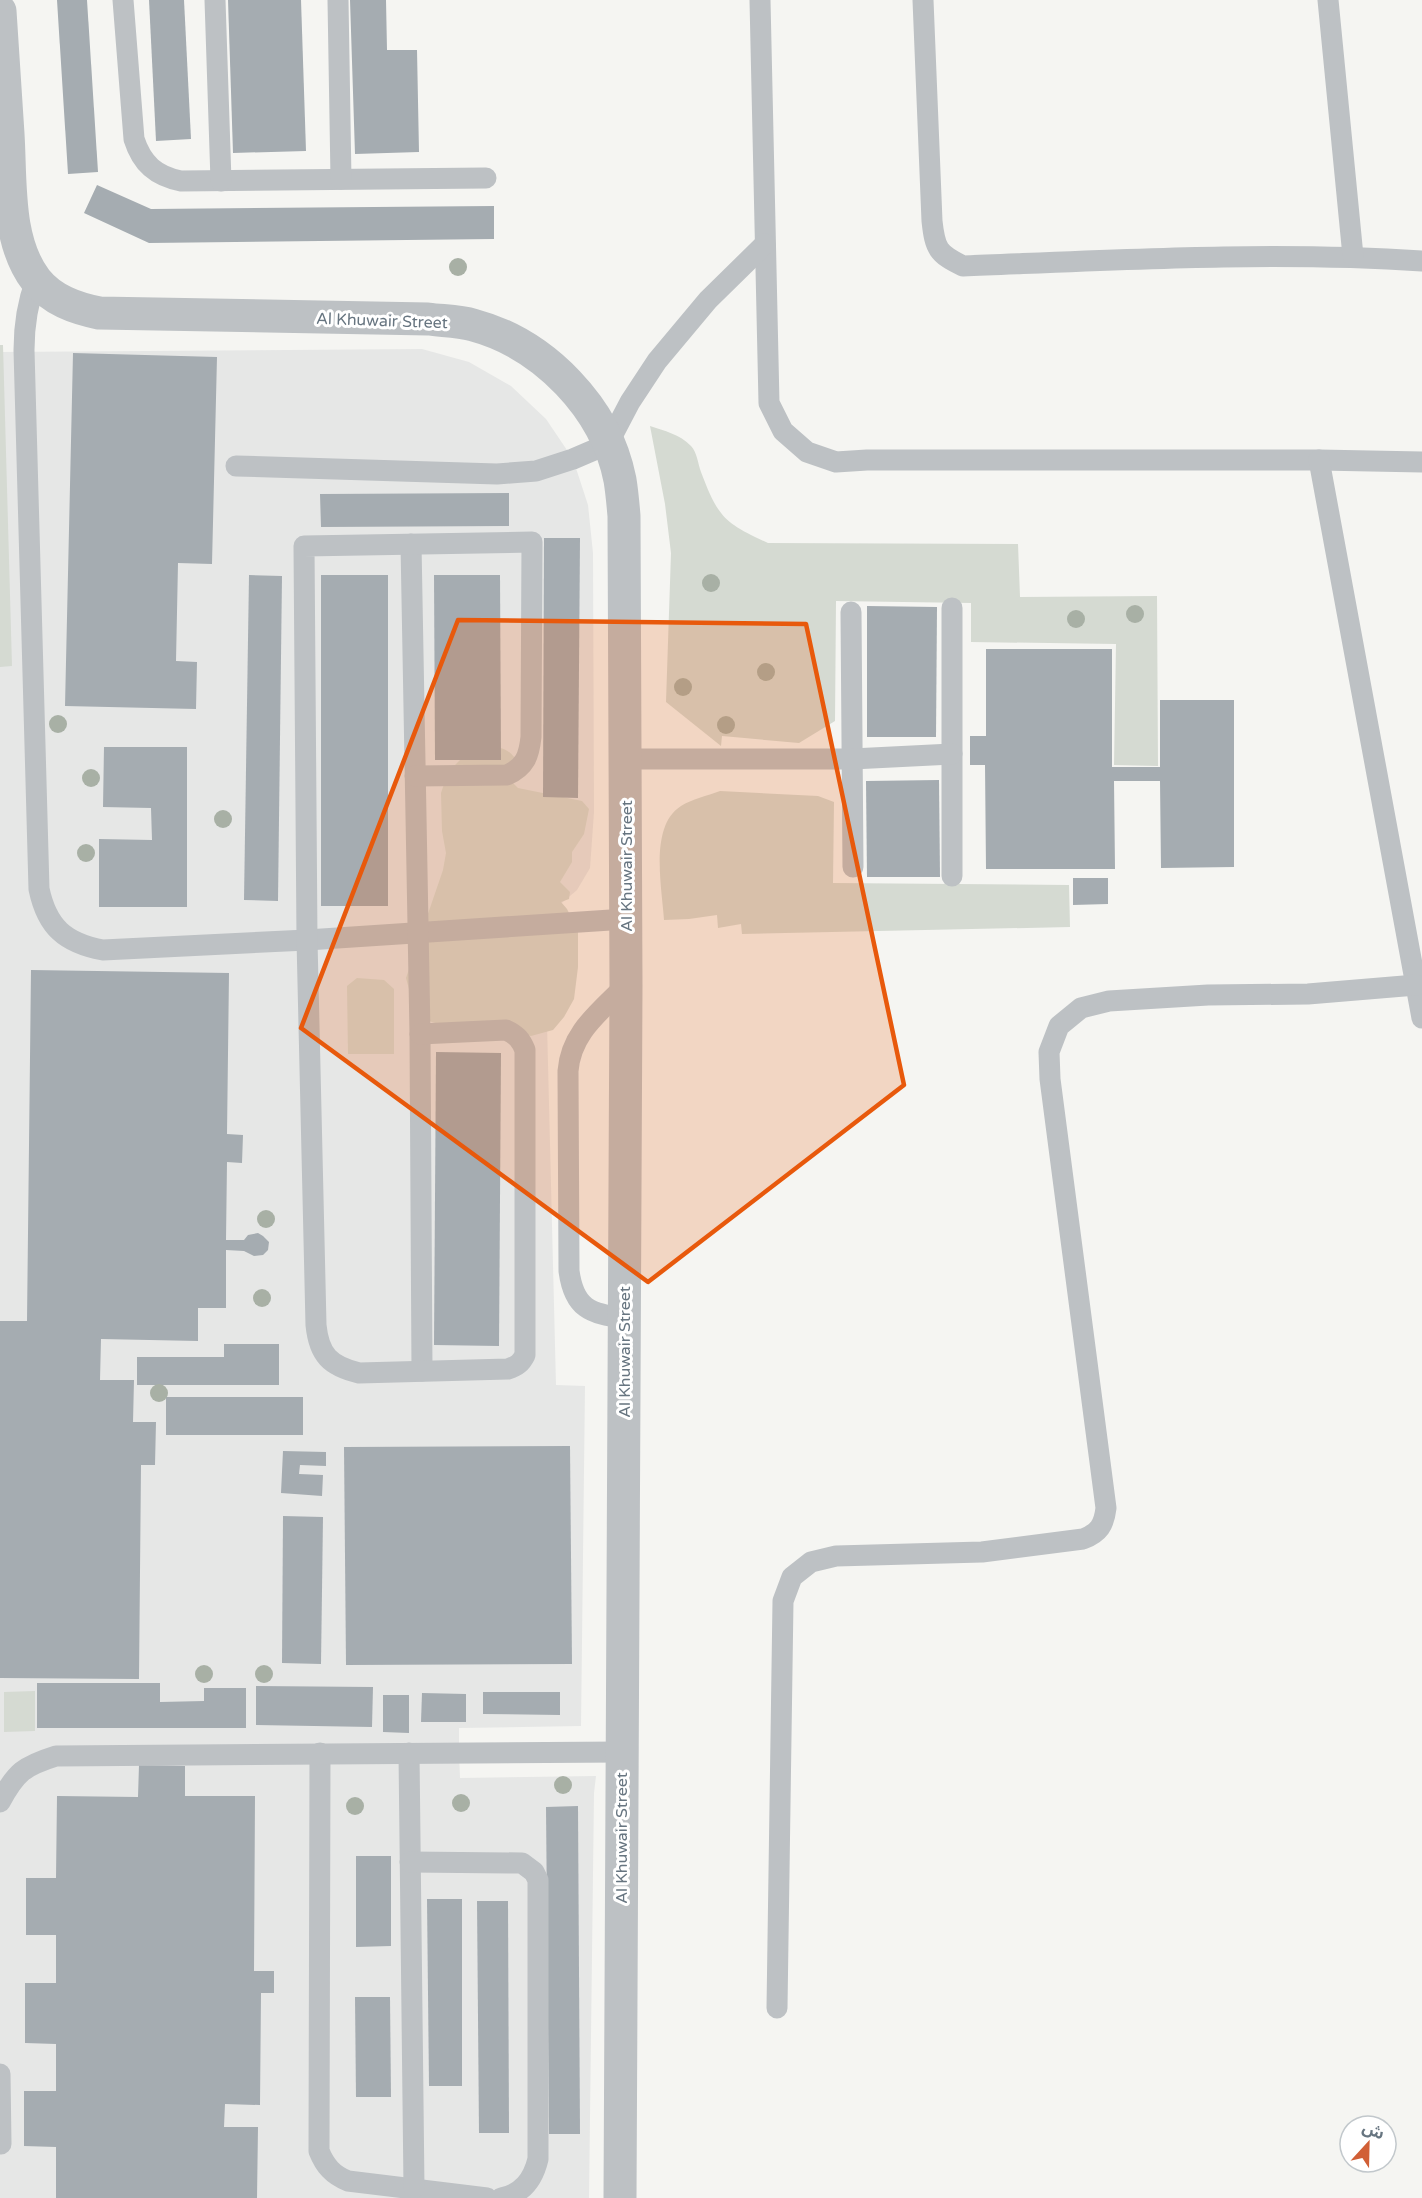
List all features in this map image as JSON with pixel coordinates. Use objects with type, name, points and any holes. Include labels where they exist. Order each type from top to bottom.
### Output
[{"type":"street","name":"Al Khuwair Street","points":[[0,11],[7,218],[23,258],[36,280],[54,297],[75,308],[99,313],[428,319],[473,325],[517,343],[555,369],[586,403],[608,444],[620,479],[624,516],[626,759],[620,2198]]},
{"type":"lane","points":[[123,0],[134,139],[138,152],[155,172],[167,178],[181,181],[486,178]]},
{"type":"lane","points":[[214,0],[221,181]]},
{"type":"lane","points":[[338,0],[341,179]]},
{"type":"lane","points":[[760,0],[769,403],[783,431],[807,452],[836,462],[867,460],[1422,462]]},
{"type":"lane","points":[[923,0],[934,241],[945,257],[963,266],[1353,256],[1422,261]]},
{"type":"lane","points":[[1328,0],[1353,256]]},
{"type":"lane","points":[[236,466],[515,474],[536,471],[573,459],[608,444],[630,402],[669,345],[708,300],[765,244]]},
{"type":"lane","points":[[36,280],[26,315],[24,351],[39,889],[43,907],[51,922],[66,937],[83,946],[103,950],[307,940],[626,919]]},
{"type":"lane","points":[[1319,460],[1422,1018]]},
{"type":"lane","points":[[415,776],[507,774],[516,771],[528,756],[531,737],[532,542],[304,546],[307,940],[318,1343],[327,1358],[342,1369],[359,1373],[508,1369],[522,1362],[525,1355],[525,1050],[521,1041],[506,1030],[420,1034]]},
{"type":"lane","points":[[411,544],[420,1034],[422,1371]]},
{"type":"lane","points":[[952,608],[952,876]]},
{"type":"lane","points":[[851,612],[854,867]]},
{"type":"lane","points":[[626,759],[852,759],[952,754]]},
{"type":"lane","points":[[624,1318],[600,1315],[588,1309],[580,1302],[571,1286],[568,1071],[572,1047],[585,1026],[626,985]]},
{"type":"lane","points":[[777,2008],[783,1601],[792,1578],[811,1562],[836,1556],[982,1552],[1083,1539],[1096,1534],[1104,1521],[1106,1508],[1050,1079],[1049,1052],[1059,1026],[1081,1008],[1109,1001],[1208,995],[1308,994],[1416,985]]},
{"type":"lane","points":[[0,1802],[11,1780],[32,1763],[56,1756],[622,1752]]},
{"type":"lane","points":[[320,1753],[319,2151],[324,2163],[332,2173],[348,2181],[487,2198]]},
{"type":"lane","points":[[409,1753],[414,2188]]},
{"type":"lane","points":[[410,1862],[522,1863],[529,1867],[538,1880],[538,2159],[535,2171],[528,2183],[520,2191],[501,2198]]},
{"type":"lane","points":[[0,2074],[1,2144]]},
{"type":"highlighted area","points":[[458,620],[806,624],[904,1085],[648,1282],[301,1028]]},
{"type":"shaded area","points":[[0,345],[3,345],[12,666],[0,667]]},
{"type":"shaded area","points":[[422,349],[469,362],[511,386],[546,419],[573,459],[588,505],[593,553],[594,812],[590,868],[577,890],[557,907],[545,944],[556,1385],[585,1386],[581,1726],[459,1728],[460,1778],[596,1776],[589,2198],[0,2198],[0,352]]},
{"type":"shaded area","points":[[650,426],[687,442],[696,455],[712,499],[724,517],[741,530],[768,543],[1018,544],[1020,597],[1157,596],[1158,766],[1114,765],[1116,644],[971,642],[971,603],[836,601],[835,721],[799,743],[722,736],[721,746],[666,702],[671,553],[665,504]]},
{"type":"shaded area","points":[[486,747],[502,748],[515,758],[512,782],[518,788],[582,801],[589,809],[584,834],[572,852],[572,862],[560,882],[570,892],[569,899],[561,902],[578,931],[578,967],[574,999],[564,1017],[553,1030],[531,1036],[518,1033],[453,1029],[429,1021],[413,1004],[406,978],[443,870],[446,853],[442,831],[441,793],[448,772],[460,760]]},
{"type":"shaded area","points":[[720,791],[818,796],[834,802],[833,883],[1069,885],[1070,927],[742,934],[741,924],[718,928],[717,915],[664,920],[660,858],[665,828],[671,815],[681,806]]},
{"type":"shaded area","points":[[357,978],[384,980],[394,989],[394,1054],[348,1054],[347,986]]},
{"type":"shaded area","points":[[35,1691],[35,1731],[4,1732],[4,1692]]},
{"type":"building","points":[[57,0],[87,0],[98,172],[68,174]]},
{"type":"building","points":[[149,0],[184,0],[191,139],[156,141]]},
{"type":"building","points":[[228,0],[301,0],[306,151],[233,153]]},
{"type":"building","points":[[350,0],[386,0],[387,50],[417,50],[419,152],[355,154]]},
{"type":"building","points":[[97,185],[151,209],[494,206],[494,239],[149,243],[84,213]]},
{"type":"building","points":[[73,353],[217,357],[212,564],[178,563],[176,661],[197,662],[196,709],[65,706]]},
{"type":"building","points":[[509,493],[509,526],[321,527],[320,494]]},
{"type":"building","points":[[544,538],[580,538],[578,798],[543,797]]},
{"type":"building","points":[[249,575],[282,576],[278,901],[244,900]]},
{"type":"building","points":[[321,575],[388,575],[388,906],[321,906]]},
{"type":"building","points":[[434,575],[500,575],[501,760],[435,760]]},
{"type":"building","points":[[867,606],[937,607],[936,737],[867,737]]},
{"type":"building","points":[[986,649],[1112,649],[1112,767],[1160,767],[1160,700],[1234,700],[1234,867],[1161,868],[1160,781],[1114,781],[1115,869],[986,869],[985,765],[970,765],[970,736],[986,736]]},
{"type":"building","points":[[104,747],[187,747],[187,907],[99,907],[99,839],[152,840],[151,808],[103,807]]},
{"type":"building","points":[[939,780],[940,877],[867,877],[866,781]]},
{"type":"building","points":[[1073,878],[1108,878],[1108,904],[1073,905]]},
{"type":"building","points":[[31,970],[229,973],[227,1134],[243,1135],[242,1163],[227,1162],[226,1240],[244,1240],[248,1235],[258,1233],[269,1242],[268,1250],[263,1255],[254,1256],[244,1251],[226,1250],[226,1308],[198,1308],[198,1341],[101,1339],[100,1380],[134,1380],[133,1422],[156,1422],[155,1465],[141,1465],[139,1679],[0,1678],[0,1321],[27,1321]]},
{"type":"building","points":[[436,1052],[501,1053],[499,1346],[434,1345]]},
{"type":"building","points":[[224,1344],[279,1344],[279,1385],[137,1385],[137,1357],[224,1357]]},
{"type":"building","points":[[166,1397],[303,1397],[303,1435],[166,1435]]},
{"type":"building","points":[[570,1446],[572,1664],[346,1665],[344,1447]]},
{"type":"building","points":[[283,1451],[326,1452],[326,1466],[300,1465],[299,1474],[323,1475],[322,1496],[281,1493]]},
{"type":"building","points":[[283,1516],[323,1517],[321,1664],[282,1663]]},
{"type":"building","points":[[37,1683],[160,1683],[160,1702],[204,1701],[204,1688],[246,1688],[246,1728],[37,1728]]},
{"type":"building","points":[[256,1686],[373,1687],[372,1727],[256,1725]]},
{"type":"building","points":[[483,1692],[560,1692],[560,1715],[483,1714]]},
{"type":"building","points":[[422,1693],[466,1694],[466,1722],[421,1722]]},
{"type":"building","points":[[383,1695],[409,1695],[409,1733],[383,1732]]},
{"type":"building","points":[[139,1765],[185,1766],[185,1796],[255,1796],[254,1971],[274,1971],[274,1993],[261,1993],[260,2105],[225,2104],[224,2127],[258,2127],[257,2198],[56,2198],[56,2147],[24,2146],[24,2091],[56,2091],[56,2044],[25,2043],[25,1983],[56,1983],[56,1935],[26,1935],[26,1878],[56,1878],[57,1796],[138,1797]]},
{"type":"building","points":[[578,1806],[580,2134],[549,2134],[546,1807]]},
{"type":"building","points":[[356,1856],[391,1856],[391,1946],[356,1947]]},
{"type":"building","points":[[427,1899],[462,1899],[462,2086],[429,2086]]},
{"type":"building","points":[[477,1901],[508,1901],[509,2133],[479,2133]]},
{"type":"building","points":[[355,1997],[390,1997],[391,2097],[356,2097]]}]
